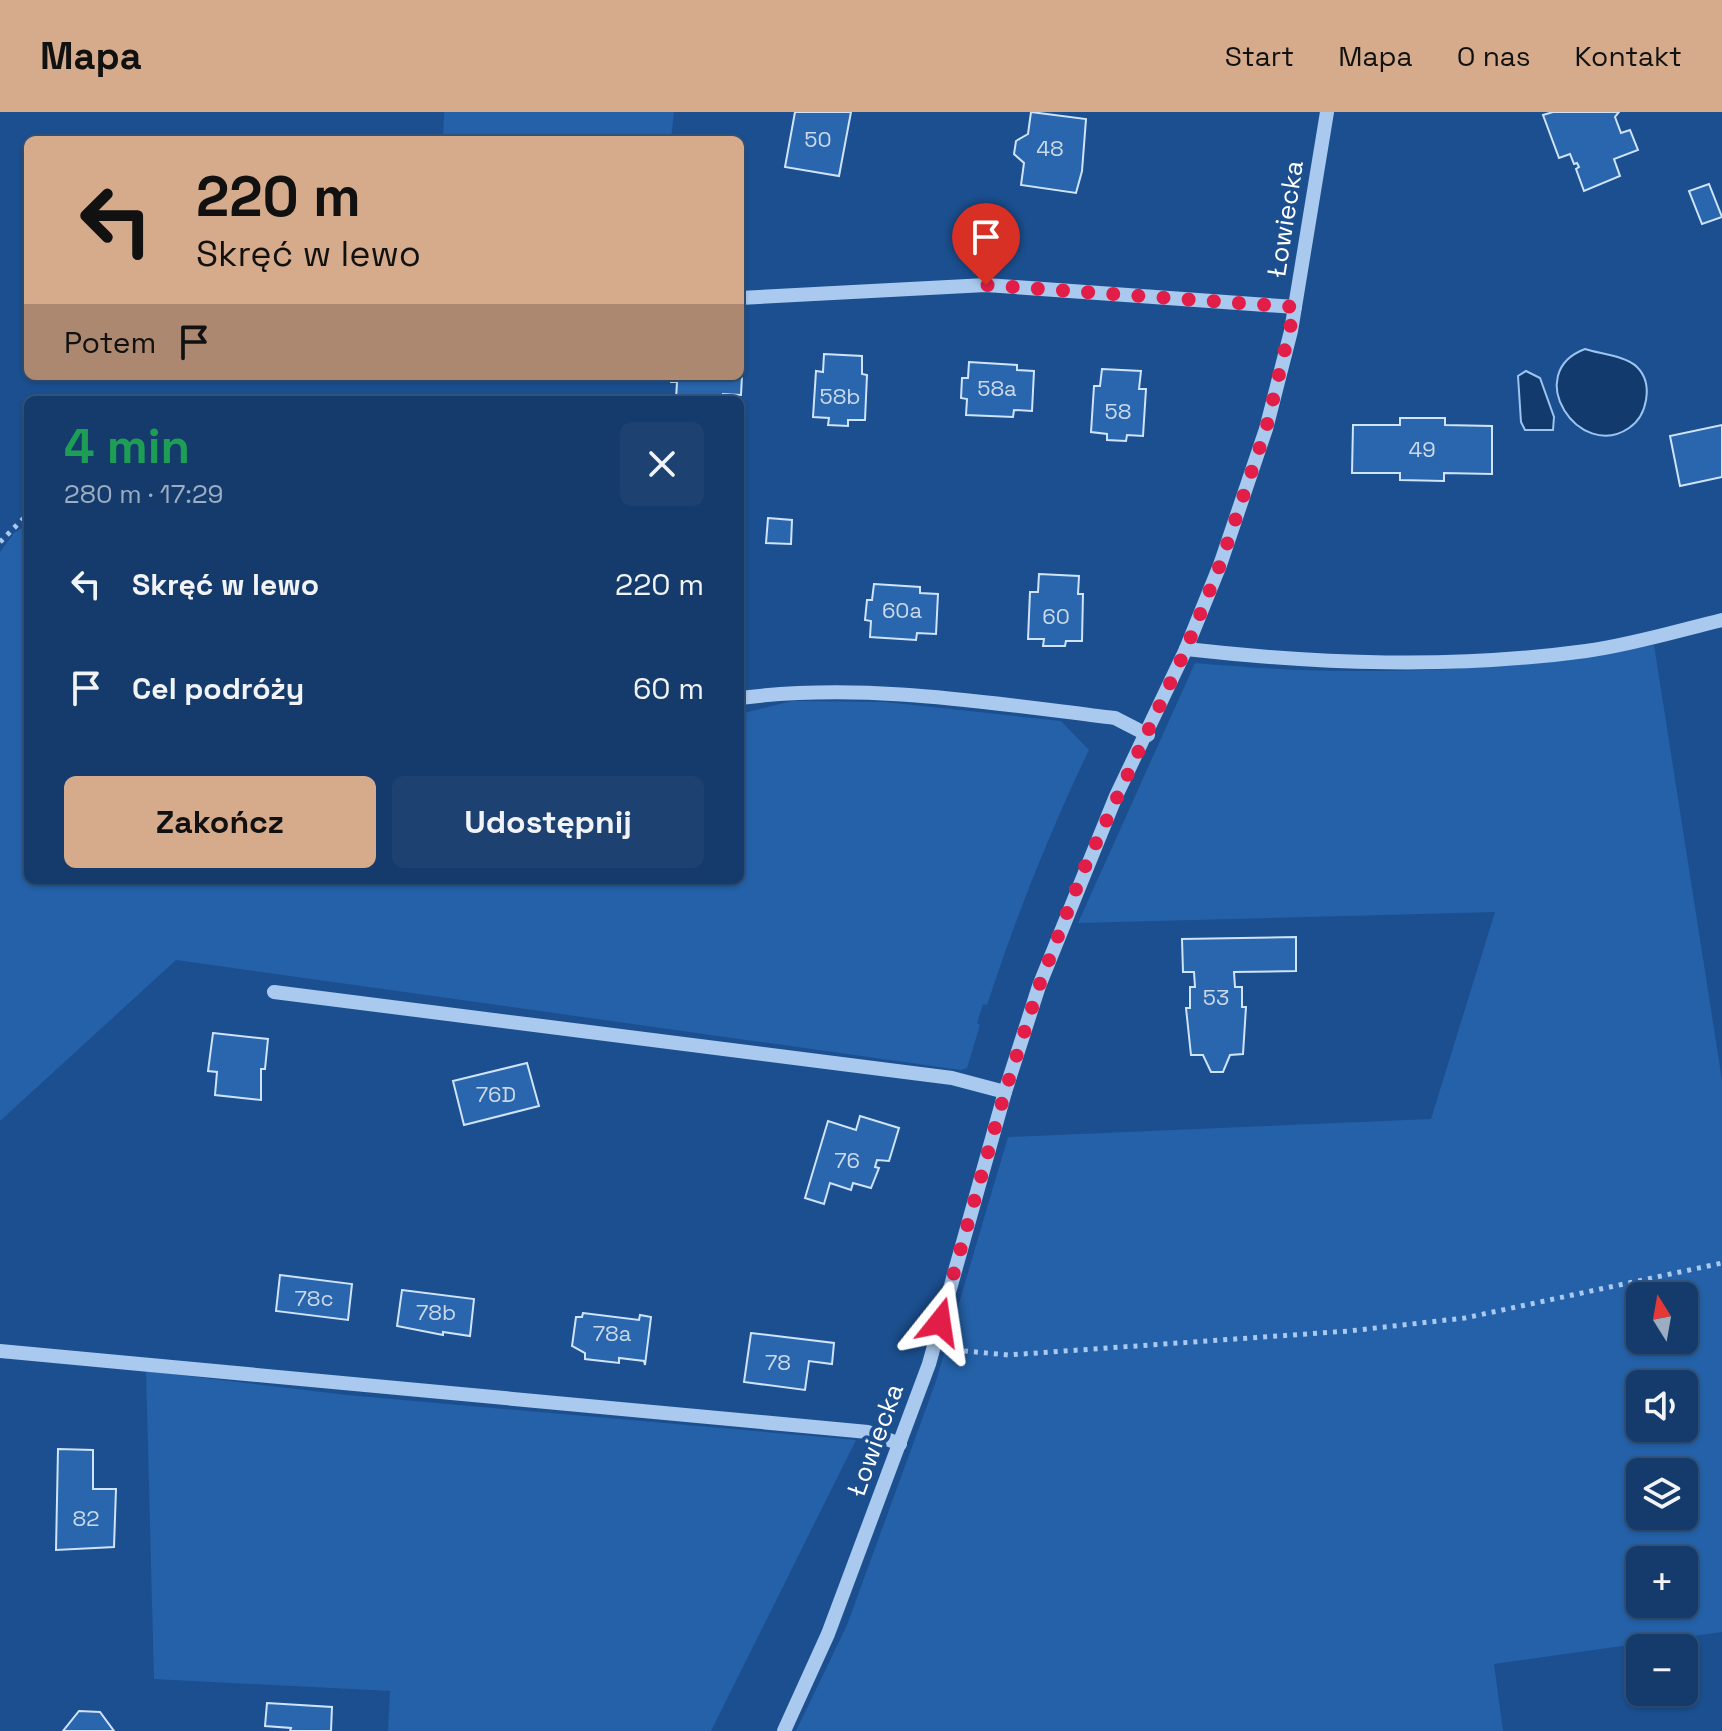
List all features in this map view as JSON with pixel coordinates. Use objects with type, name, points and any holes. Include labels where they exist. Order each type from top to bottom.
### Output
[{"type":"street","name":"Łowiecka","points":[[784,1731],[828,1634],[933,1349],[1005,1092],[1039,986],[1083,871],[1186,649],[1220,565],[1266,429],[1295,307],[1327,112]]},
{"type":"street","points":[[744,298],[986,285],[1295,307]]},
{"type":"street","points":[[1186,649],[1299,662],[1422,663],[1587,651],[1722,620]]},
{"type":"street","points":[[744,698],[783,693],[881,691],[1115,718],[1148,735]]},
{"type":"street","points":[[274,992],[969,1080],[1005,1092]]},
{"type":"street","points":[[0,1351],[868,1432],[900,1444]]},
{"type":"path","points":[[0,542],[24,518]]},
{"type":"path","points":[[933,1349],[1008,1355],[1349,1331],[1465,1318],[1722,1263]]},
{"type":"shaded area","points":[[444,112],[674,112],[671,136],[443,136]]},
{"type":"shaded area","points":[[1585,349],[1626,360],[1642,374],[1647,391],[1644,408],[1629,428],[1610,435],[1592,433],[1576,424],[1564,410],[1558,394],[1558,376],[1566,361]]},
{"type":"shaded area","points":[[1526,371],[1540,378],[1554,417],[1553,430],[1525,430],[1521,422],[1518,376]]},
{"type":"shaded area","points":[[24,527],[24,884],[744,884],[744,713],[792,701],[885,702],[1061,721],[1089,750],[1034,876],[987,1005],[983,1004],[967,1068],[961,1070],[176,960],[0,1121],[0,552],[14,533]]},
{"type":"shaded area","points":[[1654,645],[1722,1080],[1722,1632],[1698,1635],[1626,1634],[1626,1645],[1494,1664],[1503,1731],[796,1731],[847,1625],[936,1381],[1008,1137],[1431,1119],[1495,912],[1078,923],[1195,663],[1368,671],[1539,662]]},
{"type":"shaded area","points":[[146,1371],[347,1395],[856,1440],[711,1731],[388,1731],[390,1691],[154,1679]]},
{"type":"building","points":[[795,112],[851,112],[839,176],[785,167]]},
{"type":"building","points":[[1031,112],[1086,119],[1082,171],[1076,193],[1021,185],[1024,163],[1014,154],[1016,141],[1028,134]]},
{"type":"building","points":[[1553,112],[1619,112],[1615,117],[1621,133],[1630,130],[1638,150],[1614,159],[1620,176],[1584,191],[1576,169],[1579,167],[1577,163],[1574,164],[1570,154],[1559,158],[1543,115]]},
{"type":"building","points":[[1709,184],[1722,217],[1702,224],[1689,191]]},
{"type":"building","points":[[824,354],[862,356],[862,374],[867,375],[865,420],[848,420],[848,426],[828,425],[829,418],[813,417],[816,371],[823,372]]},
{"type":"building","points":[[969,362],[1017,365],[1017,370],[1034,371],[1032,411],[1014,410],[1013,417],[966,415],[967,399],[961,398],[962,378],[968,378]]},
{"type":"building","points":[[1102,369],[1141,371],[1139,389],[1146,389],[1143,436],[1127,435],[1126,441],[1107,440],[1107,434],[1091,432],[1094,386],[1100,386]]},
{"type":"building","points":[[742,380],[741,395],[676,396],[677,382],[671,382]]},
{"type":"building","points":[[1400,418],[1445,418],[1445,425],[1492,426],[1492,474],[1444,473],[1444,481],[1400,480],[1400,473],[1352,473],[1353,425],[1400,425]]},
{"type":"building","points":[[1722,425],[1722,477],[1680,486],[1670,436]]},
{"type":"building","points":[[768,518],[792,520],[791,544],[766,543]]},
{"type":"building","points":[[1039,574],[1079,576],[1078,594],[1083,594],[1082,641],[1066,641],[1065,646],[1043,646],[1044,639],[1028,639],[1030,592],[1038,592]]},
{"type":"building","points":[[874,584],[920,587],[920,593],[938,594],[936,634],[917,633],[916,640],[870,637],[871,621],[865,620],[867,600],[872,600]]},
{"type":"building","points":[[1296,937],[1296,971],[1234,972],[1235,987],[1242,987],[1242,1007],[1246,1007],[1243,1054],[1230,1055],[1223,1072],[1211,1072],[1203,1055],[1191,1055],[1186,1008],[1190,1008],[1190,987],[1195,987],[1194,972],[1183,972],[1182,939]]},
{"type":"building","points":[[213,1033],[268,1039],[265,1069],[261,1069],[261,1100],[215,1095],[217,1072],[208,1071]]},
{"type":"building","points":[[527,1063],[539,1106],[464,1125],[453,1081]]},
{"type":"building","points":[[860,1116],[899,1128],[889,1161],[877,1160],[875,1167],[879,1168],[871,1188],[853,1183],[851,1190],[830,1183],[824,1204],[805,1198],[828,1121],[856,1130]]},
{"type":"building","points":[[280,1275],[352,1284],[348,1320],[276,1311]]},
{"type":"building","points":[[402,1290],[474,1299],[470,1336],[443,1332],[443,1335],[397,1326]]},
{"type":"building","points":[[583,1313],[639,1320],[640,1315],[651,1317],[645,1365],[644,1361],[619,1358],[619,1363],[585,1359],[585,1353],[572,1346],[576,1317],[582,1317]]},
{"type":"building","points":[[751,1333],[834,1343],[832,1364],[809,1361],[805,1390],[744,1382]]},
{"type":"building","points":[[58,1449],[93,1450],[93,1489],[116,1489],[114,1547],[56,1550]]},
{"type":"building","points":[[267,1703],[332,1707],[331,1731],[290,1731],[291,1728],[265,1726]]},
{"type":"building","points":[[79,1711],[100,1712],[114,1731],[63,1731]]},
{"type":"route","points":[[940,1322],[1005,1092],[1039,986],[1083,871],[1116,796],[1148,735],[1220,565],[1266,429],[1295,307],[986,285]]}]
